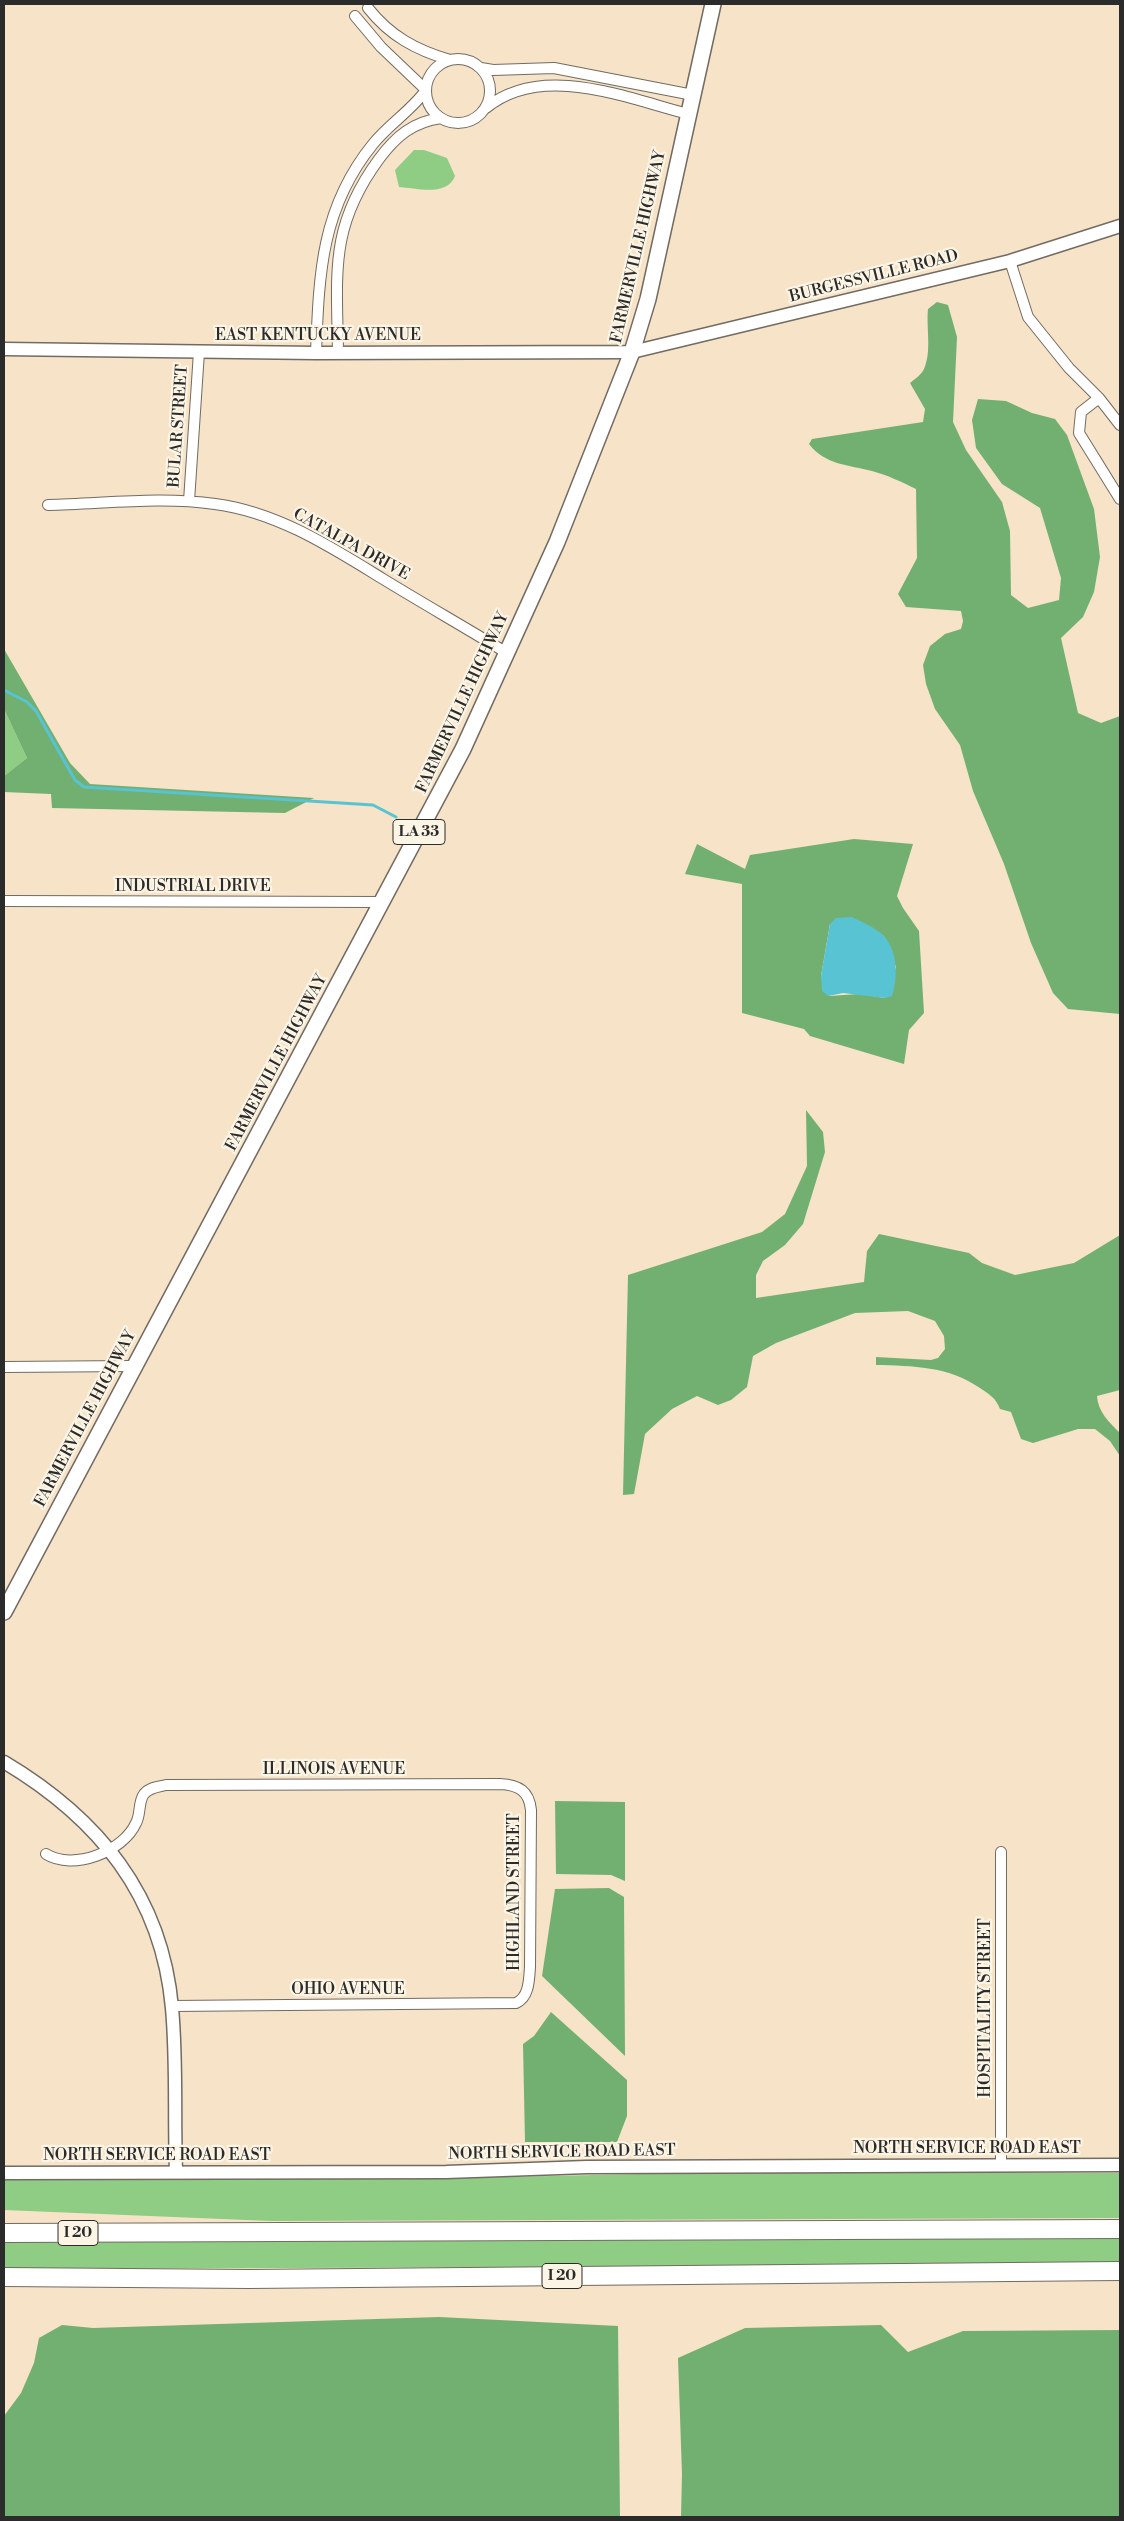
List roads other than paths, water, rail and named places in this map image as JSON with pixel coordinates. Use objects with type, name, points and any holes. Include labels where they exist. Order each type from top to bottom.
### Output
[{"type":"highway","points":[[4,2224],[151,2232]]},
{"type":"highway","name":"I 20","points":[[4,2233],[1120,2229]]},
{"type":"highway","name":"I 20","points":[[4,2277],[249,2279],[1120,2271]]},
{"type":"highway","points":[[4,2283],[31,2277]]},
{"type":"main road","name":"FARMERVILLE HIGHWAY","points":[[4,1612],[133,1366],[464,749],[557,542],[632,352],[648,299],[713,4]]},
{"type":"street","points":[[368,8],[378,21],[398,37],[424,51],[450,60],[466,60],[481,68],[493,70],[554,68],[693,95]]},
{"type":"street","points":[[354,16],[381,47],[426,90]]},
{"type":"street","points":[[450,60],[434,69],[429,77],[426,90],[429,104],[441,118],[450,122],[466,122],[479,116],[496,100],[519,91],[554,85],[584,88],[688,114]]},
{"type":"street","points":[[481,68],[488,76],[491,87],[490,98],[486,108]]},
{"type":"street","points":[[554,68],[554,85]]},
{"type":"street","points":[[316,353],[318,291],[322,257],[328,228],[339,198],[352,174],[375,142],[426,90]]},
{"type":"street","points":[[338,353],[338,256],[342,231],[352,204],[370,171],[395,139],[418,124],[441,118]]},
{"type":"street","points":[[339,198],[352,204]]},
{"type":"street","name":"BURGESSVILLE ROAD","points":[[632,352],[1010,261],[1120,226]]},
{"type":"street","points":[[1010,261],[1028,317],[1068,368],[1099,398],[1120,425]]},
{"type":"street","name":"EAST KENTUCKY AVENUE","points":[[4,350],[316,353],[632,352]]},
{"type":"street","name":"BULAR STREET","points":[[189,501],[199,352]]},
{"type":"street","points":[[1099,398],[1081,412],[1079,433],[1120,499]]},
{"type":"street","name":"CATALPA DRIVE","points":[[48,505],[189,501],[234,508],[289,526],[325,544],[507,653]]},
{"type":"street","name":"INDUSTRIAL DRIVE","points":[[4,901],[382,902]]},
{"type":"street","points":[[4,1367],[133,1366]]},
{"type":"street","points":[[4,1762],[60,1799],[110,1849],[132,1881],[152,1922],[164,1963],[172,2006],[176,2171]]},
{"type":"street","name":"ILLINOIS AVENUE","points":[[110,1849],[126,1837],[136,1824],[141,1800],[149,1789],[184,1785],[500,1784],[520,1787]]},
{"type":"street","name":"HIGHLAND STREET","points":[[520,1787],[528,1797],[530,1810],[530,1967],[527,1992],[523,2000]]},
{"type":"street","points":[[46,1854],[57,1860],[92,1859],[110,1849]]},
{"type":"street","name":"HOSPITALITY STREET","points":[[1001,1852],[1001,2165]]},
{"type":"street","name":"OHIO AVENUE","points":[[172,2006],[510,2004],[523,2000]]},
{"type":"street","name":"NORTH SERVICE ROAD EAST","points":[[4,2173],[176,2171],[446,2172],[587,2167],[1120,2165]]},
{"type":"water","points":[[852,917],[883,935],[892,948],[896,973],[892,996],[885,998],[843,993],[828,996],[822,991],[821,976],[830,924],[836,918]]},
{"type":"waterway","points":[[4,690],[27,702],[36,711],[75,780],[84,787],[373,805],[396,817]]}]
